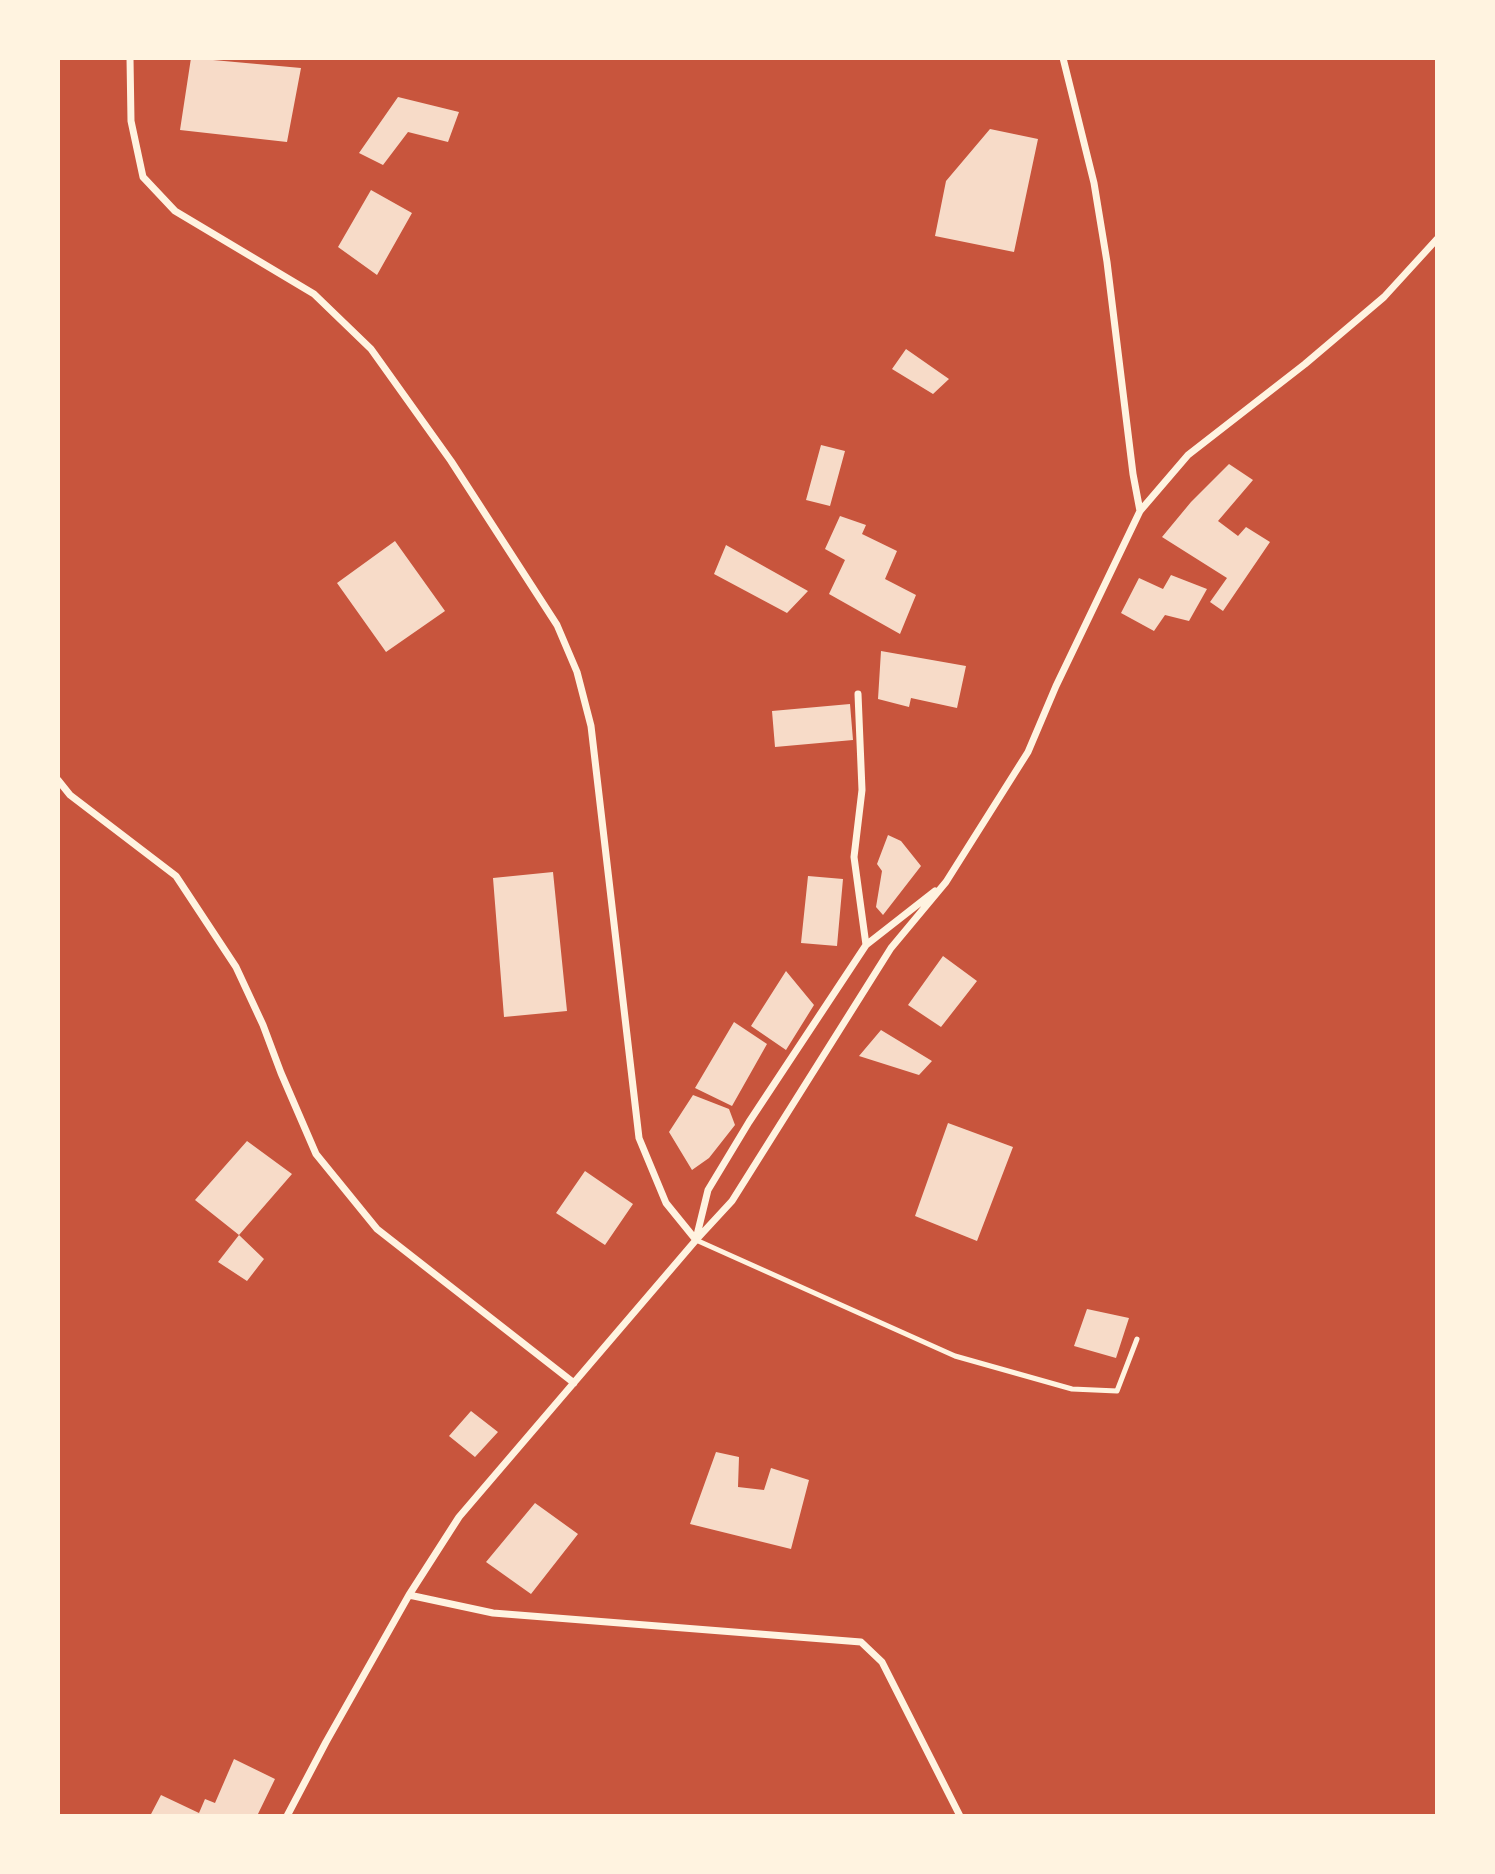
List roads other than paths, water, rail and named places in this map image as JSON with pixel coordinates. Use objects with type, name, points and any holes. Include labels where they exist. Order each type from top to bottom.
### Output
[{"type":"street","points":[[130,58],[131,121],[144,177],[175,211],[314,294],[372,349],[451,461],[557,625],[577,672],[591,726],[639,1138],[666,1203],[696,1240]]},
{"type":"street","points":[[1063,58],[1094,183],[1140,511]]},
{"type":"street","points":[[287,1816],[409,1595],[459,1517],[732,1201],[891,948],[946,882],[1028,752],[1056,686],[1140,511],[1188,455],[1305,364],[1384,297],[1437,239]]},
{"type":"street","points":[[858,694],[862,790],[855,857],[866,945]]},
{"type":"street","points":[[58,780],[70,795],[176,876],[236,967],[316,1154],[377,1228],[574,1383]]},
{"type":"street","points":[[696,1240],[708,1190],[749,1122],[866,945],[946,882]]},
{"type":"street","points":[[409,1595],[493,1613],[861,1642],[881,1662],[960,1816]]},
{"type":"lane","points":[[696,1240],[955,1356],[1072,1389],[1117,1391],[1137,1339]]}]
